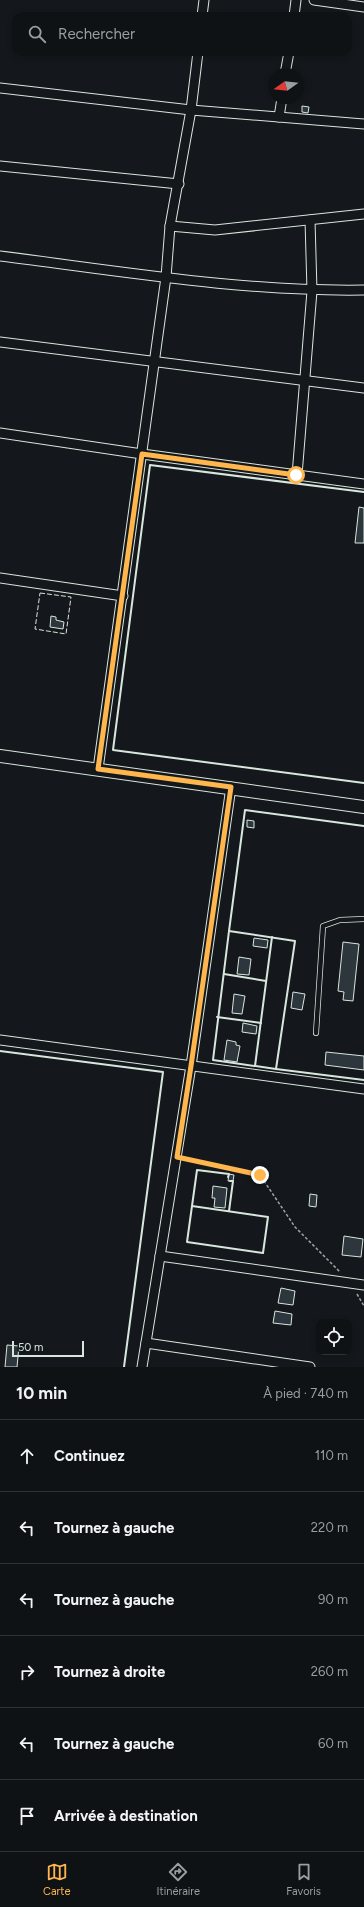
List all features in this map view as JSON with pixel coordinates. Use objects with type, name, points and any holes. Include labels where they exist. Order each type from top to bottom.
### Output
[{"type":"street","points":[[202,12],[204,0]]},
{"type":"street","points":[[294,12],[296,0]]},
{"type":"street","points":[[314,0],[364,7]]},
{"type":"street","points":[[98,769],[123,596],[153,362],[166,277],[170,226],[191,110],[198,56]]},
{"type":"street","points":[[286,68],[287,56]]},
{"type":"street","points":[[0,88],[191,110],[364,124]]},
{"type":"street","points":[[279,117],[281,104]]},
{"type":"street","points":[[0,166],[178,184]]},
{"type":"street","points":[[170,226],[215,230],[364,214]]},
{"type":"street","points":[[296,475],[312,291],[310,220]]},
{"type":"street","points":[[0,256],[166,277],[312,291],[364,290]]},
{"type":"street","points":[[0,342],[364,388]]},
{"type":"street","points":[[0,433],[364,484]]},
{"type":"street","points":[[0,578],[123,596]]},
{"type":"street","points":[[0,756],[231,787],[364,807]]},
{"type":"street","points":[[142,1367],[191,1066],[231,787]]},
{"type":"street","points":[[0,1040],[364,1090]]},
{"type":"street","points":[[160,1256],[364,1285]]},
{"type":"street","points":[[146,1343],[270,1364],[310,1367]]},
{"type":"lane","points":[[316,1033],[323,926],[340,920],[364,919]]},
{"type":"path","points":[[177,1157],[260,1175],[295,1227],[351,1283],[364,1306]]},
{"type":"building","points":[[302,106],[309,107],[308,113],[302,112]]},
{"type":"building","points":[[359,507],[364,508],[364,543],[355,543]]},
{"type":"building","points":[[51,616],[56,617],[56,620],[64,622],[63,629],[50,627]]},
{"type":"building","points":[[247,820],[254,821],[254,828],[247,827]]},
{"type":"building","points":[[254,938],[268,940],[267,948],[253,946]]},
{"type":"building","points":[[343,942],[359,944],[353,1001],[343,1000],[344,992],[338,991]]},
{"type":"building","points":[[239,957],[251,959],[249,975],[237,974]]},
{"type":"building","points":[[293,992],[305,994],[302,1010],[291,1008]]},
{"type":"building","points":[[234,994],[245,996],[242,1014],[232,1013]]},
{"type":"building","points":[[243,1023],[257,1026],[256,1034],[242,1032]]},
{"type":"building","points":[[227,1040],[236,1042],[236,1045],[240,1046],[237,1062],[224,1060]]},
{"type":"building","points":[[326,1052],[364,1056],[364,1070],[325,1065]]},
{"type":"building","points":[[229,1174],[234,1175],[233,1181],[228,1181]]},
{"type":"building","points":[[213,1186],[227,1188],[225,1208],[214,1207],[215,1198],[212,1198]]},
{"type":"building","points":[[310,1194],[317,1195],[316,1207],[309,1206]]},
{"type":"building","points":[[344,1236],[363,1239],[361,1257],[342,1255]]},
{"type":"building","points":[[281,1288],[295,1291],[293,1305],[278,1303]]},
{"type":"building","points":[[275,1311],[292,1314],[291,1325],[273,1323]]},
{"type":"building","points":[[7,1345],[19,1346],[17,1367],[5,1367]]},
{"type":"fence","points":[[40,593],[71,597],[66,634],[35,629],[40,593]]},
{"type":"wall","points":[[364,492],[150,465],[113,750],[364,783]]},
{"type":"wall","points":[[364,826],[245,810],[229,931],[295,941],[276,1069],[364,1080]]},
{"type":"wall","points":[[229,931],[213,1060],[276,1069]]},
{"type":"wall","points":[[255,1066],[272,937]]},
{"type":"wall","points":[[224,974],[266,981]]},
{"type":"wall","points":[[217,1017],[261,1023]]},
{"type":"wall","points":[[0,1051],[163,1072],[124,1367]]},
{"type":"wall","points":[[192,1206],[187,1242],[263,1253],[268,1217],[192,1206],[197,1170],[229,1174],[228,1177]]},
{"type":"wall","points":[[229,1211],[233,1181],[230,1181]]},
{"type":"route","points":[[260,1175],[177,1157],[231,787],[98,769],[142,454],[296,475]]}]
